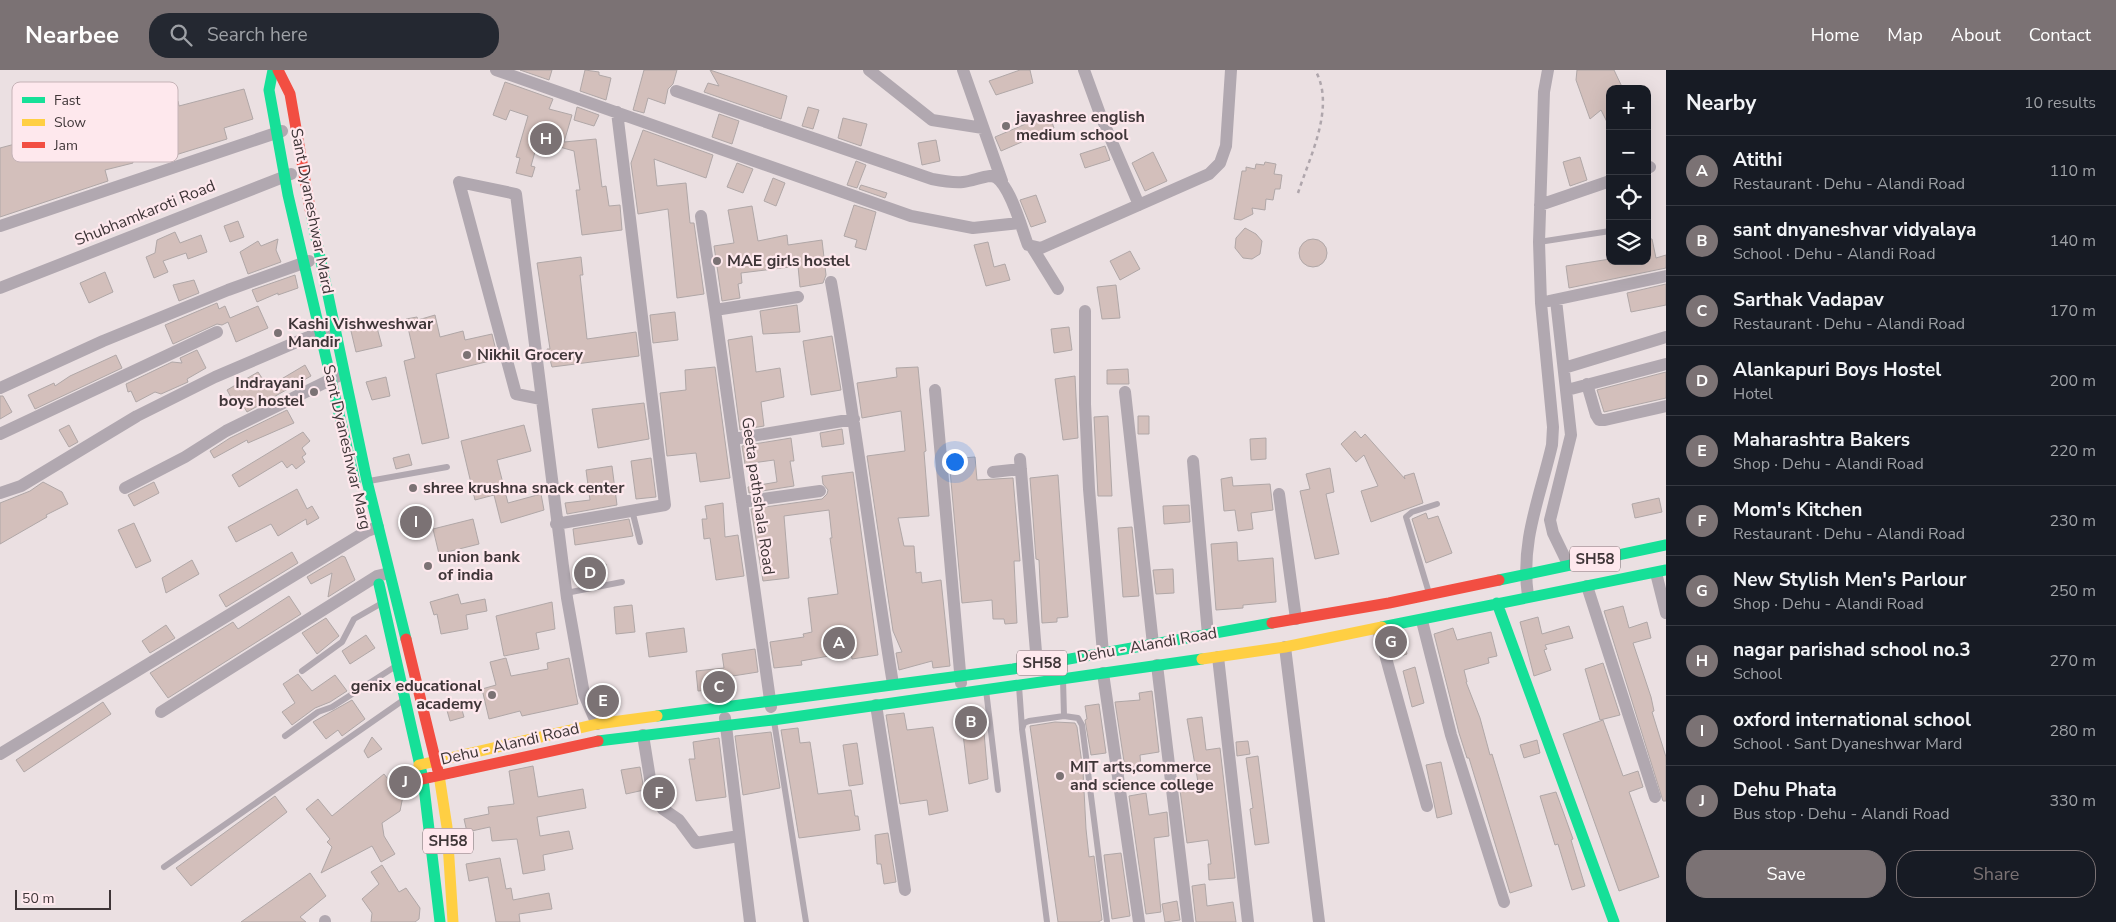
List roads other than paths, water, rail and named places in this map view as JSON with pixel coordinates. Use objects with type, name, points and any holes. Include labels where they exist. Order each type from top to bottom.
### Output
[{"type":"main road","name":"Sant Dyaneshwar Marg","points":[[273,70],[269,90],[284,175],[340,417],[371,533]]},
{"type":"main road","name":"Sant Dyaneshwar Mard","points":[[278,70],[290,94],[321,260],[355,414],[368,481],[371,533],[381,572],[401,621],[429,735],[438,761]]},
{"type":"main road","points":[[340,417],[355,414]]},
{"type":"main road","name":"Dehu - Alandi Road","points":[[419,765],[597,724],[962,675],[1103,653],[1430,594],[1666,545]]},
{"type":"main road","points":[[381,572],[383,602],[419,765]]},
{"type":"main road","name":"Dehu - Alandi Road","points":[[422,779],[564,746],[773,720],[1285,647],[1422,620],[1528,596],[1661,572]]},
{"type":"main road","points":[[1497,603],[1614,922]]},
{"type":"main road","points":[[388,624],[401,621]]},
{"type":"main road","name":"SH58","points":[[438,761],[441,775],[453,922]]},
{"type":"main road","name":"SH58","points":[[419,765],[440,922]]},
{"type":"street","points":[[496,70],[911,216],[973,228],[1019,222]]},
{"type":"street","points":[[869,70],[932,120],[984,128]]},
{"type":"street","points":[[963,70],[1002,181],[1028,244],[1032,247],[1058,289]]},
{"type":"street","points":[[1084,70],[1139,205]]},
{"type":"street","points":[[1032,247],[1040,248],[1200,180],[1209,174],[1220,163],[1226,146],[1232,70]]},
{"type":"street","points":[[1528,596],[1524,573],[1529,532],[1552,436],[1541,303],[1539,242],[1544,92],[1548,70]]},
{"type":"street","points":[[676,91],[932,179],[963,182],[992,176],[1002,181]]},
{"type":"street","points":[[556,524],[665,504],[617,112]]},
{"type":"street","points":[[0,226],[295,127]]},
{"type":"street","name":"Shubhamkaroti Road","points":[[0,288],[284,175],[303,171]]},
{"type":"street","points":[[541,399],[516,394],[459,182],[516,194],[566,593],[584,694],[597,724]]},
{"type":"street","points":[[1540,205],[1606,182]]},
{"type":"street","name":"Geeta pathshala Road","points":[[701,216],[773,720]]},
{"type":"street","points":[[0,388],[103,341],[304,261],[321,260]]},
{"type":"street","points":[[1541,303],[1666,276]]},
{"type":"street","points":[[831,282],[854,419],[872,553],[893,684]]},
{"type":"street","points":[[715,310],[798,297]]},
{"type":"street","points":[[1556,300],[1571,435],[1550,520],[1553,533],[1568,564]]},
{"type":"street","points":[[1085,311],[1085,404],[1089,489],[1103,653]]},
{"type":"street","points":[[0,493],[20,486],[137,416],[215,377],[320,330],[335,328]]},
{"type":"street","points":[[0,434],[217,332]]},
{"type":"street","points":[[1564,368],[1666,338]]},
{"type":"street","points":[[1567,390],[1666,364]]},
{"type":"street","points":[[125,488],[171,465],[226,431],[331,378],[345,374]]},
{"type":"street","points":[[1587,384],[1596,416],[1600,420],[1666,406]]},
{"type":"street","points":[[935,390],[962,675],[961,692]]},
{"type":"street","points":[[1125,392],[1153,644]]},
{"type":"street","points":[[734,439],[854,419]]},
{"type":"street","points":[[1193,461],[1208,635]]},
{"type":"street","points":[[992,472],[1020,464],[1037,664]]},
{"type":"street","points":[[742,502],[820,491]]},
{"type":"street","points":[[1279,494],[1296,619]]},
{"type":"street","points":[[0,754],[371,533]]},
{"type":"street","points":[[161,712],[381,572]]},
{"type":"street","points":[[1661,572],[1666,613]]},
{"type":"street","points":[[1587,586],[1655,797]]},
{"type":"street","points":[[1422,620],[1451,735],[1504,902]]},
{"type":"street","points":[[1378,628],[1428,806]]},
{"type":"street","points":[[1285,647],[1320,922]]},
{"type":"street","points":[[1218,657],[1248,922]]},
{"type":"street","points":[[1157,665],[1188,922]]},
{"type":"street","points":[[1103,673],[1139,922]]},
{"type":"street","points":[[876,705],[905,890]]},
{"type":"street","points":[[724,706],[750,922]]},
{"type":"street","points":[[643,735],[652,791],[663,809],[679,820],[696,842],[739,836]]},
{"type":"lane","points":[[1539,242],[1563,236],[1606,231]]},
{"type":"lane","points":[[368,481],[447,467]]},
{"type":"lane","points":[[1430,594],[1406,518],[1412,512],[1437,504]]},
{"type":"lane","points":[[632,510],[640,542]]},
{"type":"lane","points":[[566,593],[622,582]]},
{"type":"lane","points":[[302,671],[342,642],[354,619],[383,602]]},
{"type":"lane","points":[[285,736],[318,712],[332,708],[398,664],[411,661]]},
{"type":"lane","points":[[1063,678],[1064,716]]},
{"type":"lane","points":[[1018,684],[1046,922]]},
{"type":"lane","points":[[986,689],[998,790]]},
{"type":"lane","points":[[164,867],[405,699]]},
{"type":"lane","points":[[1022,728],[1024,723],[1029,721],[1064,716],[1078,718],[1082,725],[1107,922]]},
{"type":"lane","points":[[773,720],[806,922]]},
{"type":"place","name":"jayashree english medium school","points":[[1006,126]]},
{"type":"place","name":"nagar parishad school no.3","points":[[546,139]]},
{"type":"place","name":"MAE girls hostel","points":[[717,261]]},
{"type":"place","name":"Kashi Vishweshwar Mandir","points":[[278,333]]},
{"type":"place","name":"Nikhil Grocery","points":[[467,355]]},
{"type":"place","name":"Indrayani boys hostel","points":[[314,392]]},
{"type":"place","name":"shree krushna snack center","points":[[413,488]]},
{"type":"place","name":"oxford international school","points":[[416,522]]},
{"type":"place","name":"union bank of india","points":[[428,566]]},
{"type":"place","name":"Alankapuri Boys Hostel","points":[[590,573]]},
{"type":"place","name":"New Stylish Men's Parlour","points":[[1391,642]]},
{"type":"place","name":"Atithi","points":[[839,643]]},
{"type":"place","name":"Sarthak Vadapav","points":[[719,687]]},
{"type":"place","name":"genix educational academy","points":[[492,695]]},
{"type":"place","name":"Maharashtra Bakers","points":[[603,701]]},
{"type":"place","name":"sant dnyaneshvar vidyalaya","points":[[971,722]]},
{"type":"place","name":"MIT arts,commerce and science college","points":[[1060,776]]},
{"type":"place","name":"Dehu Phata","points":[[405,782]]},
{"type":"place","name":"Mom's Kitchen","points":[[659,793]]}]
